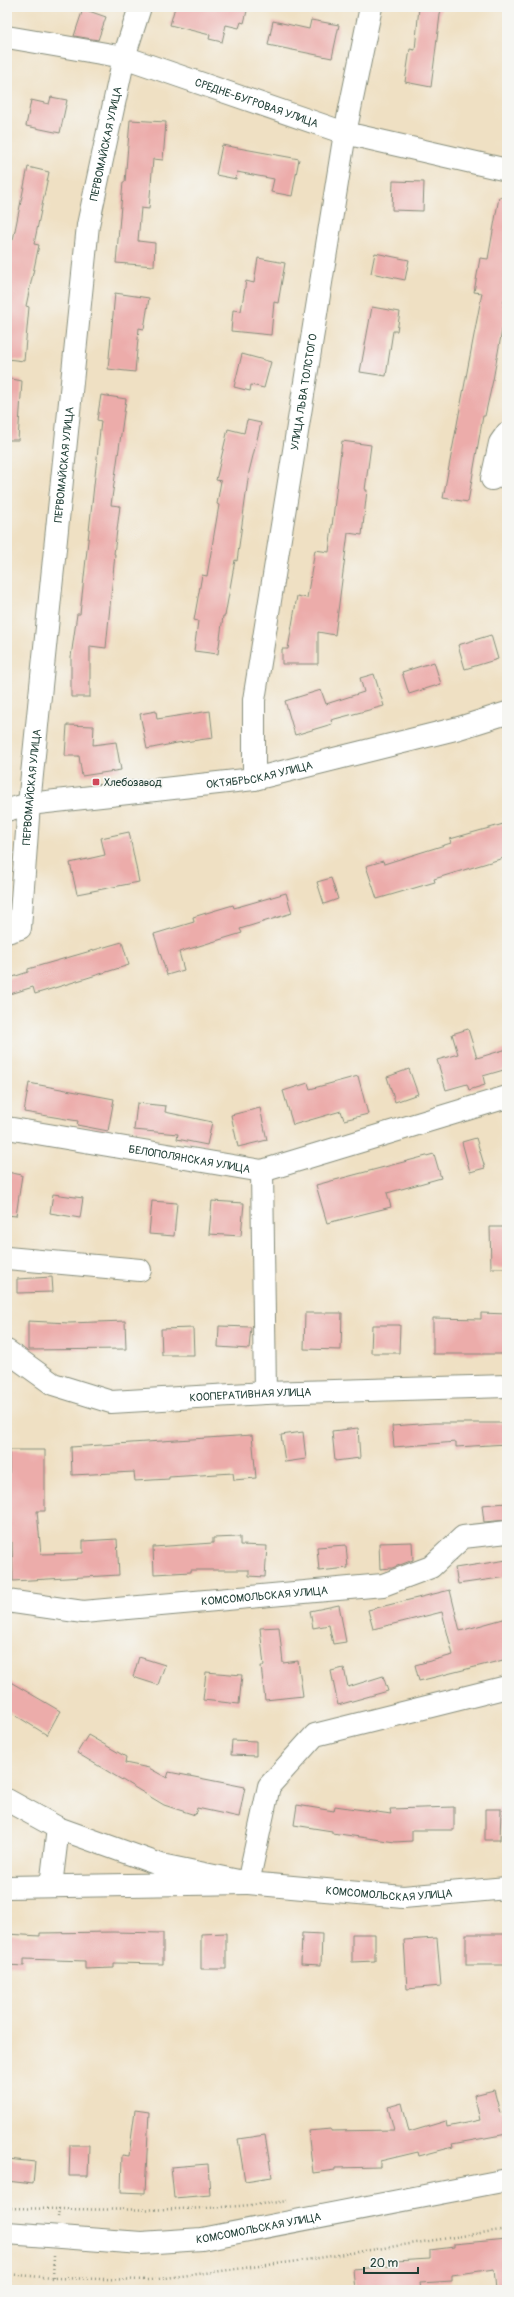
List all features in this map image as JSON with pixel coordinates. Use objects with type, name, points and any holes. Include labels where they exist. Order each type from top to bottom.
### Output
[{"type":"street","name":"ПЕРВОМАЙСКАЯ УЛИЦА","points":[[13,930],[28,804],[88,225],[124,57],[140,7]]},
{"type":"street","name":"УЛИЦА ЛЬВА ТОЛСТОГО","points":[[254,779],[254,700],[345,133],[371,7]]},
{"type":"street","name":"СРЕДНЕ-БУГРОВАЯ УЛИЦА","points":[[7,37],[124,57],[345,133],[507,170]]},
{"type":"street","points":[[492,479],[500,443],[507,434]]},
{"type":"street","name":"ОКТЯБРЬСКАЯ УЛИЦА","points":[[7,810],[28,804],[254,779],[460,728],[507,712]]},
{"type":"street","name":"БЕЛОПОЛЯНСКАЯ УЛИЦА","points":[[7,1128],[262,1171],[507,1097]]},
{"type":"street","points":[[262,1171],[265,1393]]},
{"type":"street","points":[[7,1258],[140,1270]]},
{"type":"street","name":"КООПЕРАТИВНАЯ УЛИЦА","points":[[7,1351],[53,1384],[111,1402],[265,1393],[507,1386]]},
{"type":"street","name":"КОМСОМОЛЬСКАЯ УЛИЦА","points":[[7,1601],[83,1612],[383,1585],[431,1567],[463,1537],[507,1532]]},
{"type":"street","points":[[248,1883],[270,1786],[315,1735],[507,1687]]},
{"type":"street","name":"КОМСОМОЛЬСКАЯ УЛИЦА","points":[[7,1800],[58,1828],[161,1865],[248,1883]]},
{"type":"street","points":[[51,1886],[58,1828]]},
{"type":"street","name":"КОМСОМОЛЬСКАЯ УЛИЦА","points":[[7,1887],[248,1883],[403,1897],[507,1888]]},
{"type":"street","name":"КОМСОМОЛЬСКАЯ УЛИЦА","points":[[7,2232],[140,2243],[202,2239],[507,2180]]},
{"type":"path","points":[[7,2208],[59,2209]]},
{"type":"path","points":[[425,2241],[507,2229]]},
{"type":"path","points":[[7,2274],[53,2278]]},
{"type":"building","points":[[175,7],[248,7],[244,23],[241,22],[239,28],[226,25],[222,42],[209,39],[210,35],[170,25]]},
{"type":"building","points":[[419,7],[441,7],[431,87],[405,82],[410,49],[415,50]]},
{"type":"building","points":[[83,9],[106,17],[98,40],[74,36]]},
{"type":"building","points":[[311,20],[339,25],[332,58],[268,45],[273,21],[309,29]]},
{"type":"building","points":[[51,97],[67,100],[60,133],[26,126],[31,100],[49,104]]},
{"type":"building","points":[[130,120],[166,122],[163,160],[153,159],[149,209],[141,208],[138,241],[155,243],[154,266],[116,263]]},
{"type":"building","points":[[222,145],[299,159],[292,196],[271,192],[274,179],[237,172],[236,179],[216,175]]},
{"type":"building","points":[[28,167],[49,172],[34,244],[39,245],[26,306],[29,307],[24,361],[7,359],[7,251],[10,239],[13,240]]},
{"type":"building","points":[[393,181],[424,182],[423,211],[392,210]]},
{"type":"building","points":[[499,197],[507,198],[507,285],[503,307],[506,308],[493,380],[485,416],[483,416],[468,502],[443,498],[482,293],[474,292],[480,258],[488,259]]},
{"type":"building","points":[[375,253],[409,260],[405,280],[371,273]]},
{"type":"building","points":[[258,258],[285,263],[278,303],[274,302],[271,335],[231,331],[233,310],[241,311],[246,281],[254,283]]},
{"type":"building","points":[[115,293],[149,298],[144,329],[139,328],[135,372],[108,369]]},
{"type":"building","points":[[372,307],[400,312],[397,331],[393,331],[386,376],[360,372]]},
{"type":"building","points":[[242,354],[271,362],[264,388],[251,385],[250,391],[234,387]]},
{"type":"building","points":[[7,378],[22,381],[18,440],[7,440]]},
{"type":"building","points":[[101,395],[126,399],[111,505],[120,506],[114,554],[106,648],[90,646],[90,697],[71,697],[71,657],[77,614],[80,614],[101,421],[97,420]]},
{"type":"building","points":[[247,420],[261,423],[249,472],[237,561],[235,560],[225,616],[223,616],[218,654],[194,651],[198,621],[194,620],[202,575],[207,576],[219,505],[217,504],[221,481],[216,480],[228,429],[244,433]]},
{"type":"building","points":[[342,441],[371,445],[365,490],[367,490],[362,535],[348,533],[335,635],[318,632],[318,664],[282,664],[282,649],[288,649],[297,596],[307,598],[315,550],[329,552]]},
{"type":"building","points":[[491,635],[498,659],[465,669],[458,645]]},
{"type":"building","points":[[434,662],[441,684],[409,694],[402,672]]},
{"type":"building","points":[[374,674],[384,706],[331,720],[332,724],[295,735],[285,701],[321,690],[326,704],[364,692],[360,678]]},
{"type":"building","points":[[156,711],[157,719],[210,711],[213,738],[147,749],[140,714]]},
{"type":"building","points":[[67,725],[94,726],[93,745],[116,742],[121,770],[82,776],[79,756],[65,756]]},
{"type":"building","points":[[507,823],[507,857],[434,879],[435,882],[377,899],[366,866],[383,861],[384,864],[451,843],[450,839]]},
{"type":"building","points":[[129,832],[139,882],[77,894],[70,863],[105,855],[101,838]]},
{"type":"building","points":[[331,878],[338,899],[324,904],[317,882]]},
{"type":"building","points":[[286,893],[292,913],[240,929],[242,933],[179,952],[184,970],[167,975],[154,934],[194,922],[193,917],[233,905],[234,908]]},
{"type":"building","points":[[122,942],[129,965],[35,994],[33,987],[7,995],[7,979],[28,972],[28,969]]},
{"type":"building","points":[[468,1029],[477,1058],[507,1049],[507,1069],[483,1076],[485,1085],[469,1090],[467,1084],[446,1090],[437,1060],[458,1054],[452,1034]]},
{"type":"building","points":[[409,1069],[418,1094],[395,1102],[387,1077]]},
{"type":"building","points":[[358,1076],[368,1114],[344,1120],[341,1111],[293,1125],[283,1091],[308,1083],[310,1089]]},
{"type":"building","points":[[29,1083],[114,1099],[108,1131],[77,1125],[78,1121],[24,1112]]},
{"type":"building","points":[[137,1103],[166,1106],[165,1112],[212,1122],[207,1145],[177,1139],[178,1134],[134,1130]]},
{"type":"building","points":[[260,1108],[267,1140],[238,1147],[231,1115]]},
{"type":"building","points":[[476,1138],[485,1168],[470,1172],[462,1142]]},
{"type":"building","points":[[434,1154],[441,1178],[387,1193],[391,1207],[327,1223],[316,1185]]},
{"type":"building","points":[[7,1172],[22,1175],[16,1216],[7,1215]]},
{"type":"building","points":[[53,1194],[83,1198],[80,1218],[50,1213]]},
{"type":"building","points":[[152,1201],[177,1203],[174,1236],[149,1234]]},
{"type":"building","points":[[212,1201],[244,1203],[241,1236],[209,1234]]},
{"type":"building","points":[[490,1227],[507,1227],[507,1268],[491,1268]]},
{"type":"building","points":[[52,1277],[53,1292],[17,1293],[17,1279]]},
{"type":"building","points":[[305,1313],[342,1313],[341,1350],[304,1349]]},
{"type":"building","points":[[481,1313],[507,1314],[507,1354],[433,1354],[433,1318],[481,1319]]},
{"type":"building","points":[[28,1321],[69,1323],[125,1321],[126,1349],[28,1350]]},
{"type":"building","points":[[372,1325],[400,1325],[399,1353],[371,1353]]},
{"type":"building","points":[[219,1326],[251,1327],[249,1349],[218,1347]]},
{"type":"building","points":[[193,1328],[194,1355],[162,1355],[161,1329]]},
{"type":"building","points":[[434,1423],[507,1423],[507,1444],[456,1447],[456,1442],[394,1447],[392,1426]]},
{"type":"building","points":[[358,1428],[360,1458],[335,1461],[332,1431]]},
{"type":"building","points":[[303,1432],[306,1459],[285,1462],[281,1435]]},
{"type":"building","points":[[252,1435],[256,1478],[234,1480],[233,1473],[169,1477],[169,1479],[135,1481],[134,1472],[72,1475],[71,1447]]},
{"type":"building","points":[[9,1450],[45,1450],[45,1511],[37,1511],[41,1554],[83,1553],[83,1541],[117,1539],[119,1575],[13,1581],[12,1542],[7,1542],[7,1523],[10,1523]]},
{"type":"building","points":[[507,1503],[507,1520],[484,1522],[482,1505]]},
{"type":"building","points":[[240,1537],[240,1545],[267,1546],[265,1577],[249,1576],[249,1570],[191,1570],[191,1572],[154,1574],[153,1547],[213,1543],[213,1538]]},
{"type":"building","points":[[412,1542],[413,1560],[392,1568],[380,1569],[379,1543]]},
{"type":"building","points":[[346,1545],[348,1568],[319,1571],[317,1547]]},
{"type":"building","points":[[507,1560],[507,1577],[458,1584],[455,1568]]},
{"type":"building","points":[[450,1590],[460,1631],[507,1618],[507,1659],[419,1681],[415,1665],[453,1655],[442,1612],[373,1629],[368,1610]]},
{"type":"building","points":[[339,1605],[346,1642],[333,1644],[329,1625],[313,1628],[310,1611]]},
{"type":"building","points":[[279,1627],[283,1663],[298,1661],[303,1696],[265,1700],[261,1666],[264,1666],[260,1628]]},
{"type":"building","points":[[139,1657],[165,1665],[158,1685],[133,1677]]},
{"type":"building","points":[[344,1668],[348,1687],[383,1676],[388,1691],[338,1705],[331,1671]]},
{"type":"building","points":[[206,1672],[242,1675],[239,1704],[203,1700]]},
{"type":"building","points":[[7,1680],[60,1711],[47,1735],[7,1710]]},
{"type":"building","points":[[88,1735],[126,1757],[125,1763],[149,1768],[167,1778],[169,1772],[245,1787],[239,1817],[197,1808],[195,1815],[164,1805],[77,1753]]},
{"type":"building","points":[[232,1740],[256,1741],[256,1756],[231,1755]]},
{"type":"building","points":[[297,1805],[334,1811],[335,1806],[391,1814],[390,1809],[454,1807],[454,1830],[412,1830],[412,1841],[395,1842],[332,1833],[332,1831],[294,1825]]},
{"type":"building","points":[[485,1809],[501,1809],[500,1840],[485,1840]]},
{"type":"building","points":[[40,1933],[163,1933],[163,1964],[114,1963],[114,1968],[85,1969],[85,1961],[24,1959],[24,1966],[7,1965],[7,1934],[40,1936]]},
{"type":"building","points":[[226,1933],[226,1969],[201,1969],[201,1934]]},
{"type":"building","points":[[302,1933],[322,1934],[321,1965],[301,1964]]},
{"type":"building","points":[[352,1934],[375,1934],[375,1961],[352,1962]]},
{"type":"building","points":[[466,1934],[507,1934],[507,1965],[466,1965]]},
{"type":"building","points":[[437,1938],[441,1986],[407,1989],[404,1940]]},
{"type":"building","points":[[494,2090],[500,2113],[507,2111],[507,2134],[452,2144],[453,2147],[419,2156],[418,2152],[380,2161],[380,2167],[335,2168],[335,2170],[313,2173],[308,2131],[331,2129],[331,2131],[394,2130],[388,2107],[402,2103],[409,2132],[446,2121],[447,2127],[480,2120],[474,2095]]},
{"type":"building","points":[[135,2110],[149,2112],[145,2193],[121,2192],[122,2155],[129,2156]]},
{"type":"building","points":[[265,2135],[272,2177],[245,2181],[238,2139]]},
{"type":"building","points":[[70,2145],[89,2145],[88,2176],[69,2176]]},
{"type":"building","points":[[8,2159],[35,2162],[33,2184],[7,2181]]},
{"type":"building","points":[[208,2164],[210,2195],[174,2198],[171,2167]]},
{"type":"building","points":[[507,2239],[507,2290],[496,2290],[494,2269],[452,2275],[452,2281],[420,2283],[421,2290],[355,2290],[353,2269],[395,2266],[395,2261],[430,2259],[430,2250],[454,2247],[454,2244]]},
{"type":"place","name":"Хлебозавод","points":[[96,782]]}]
